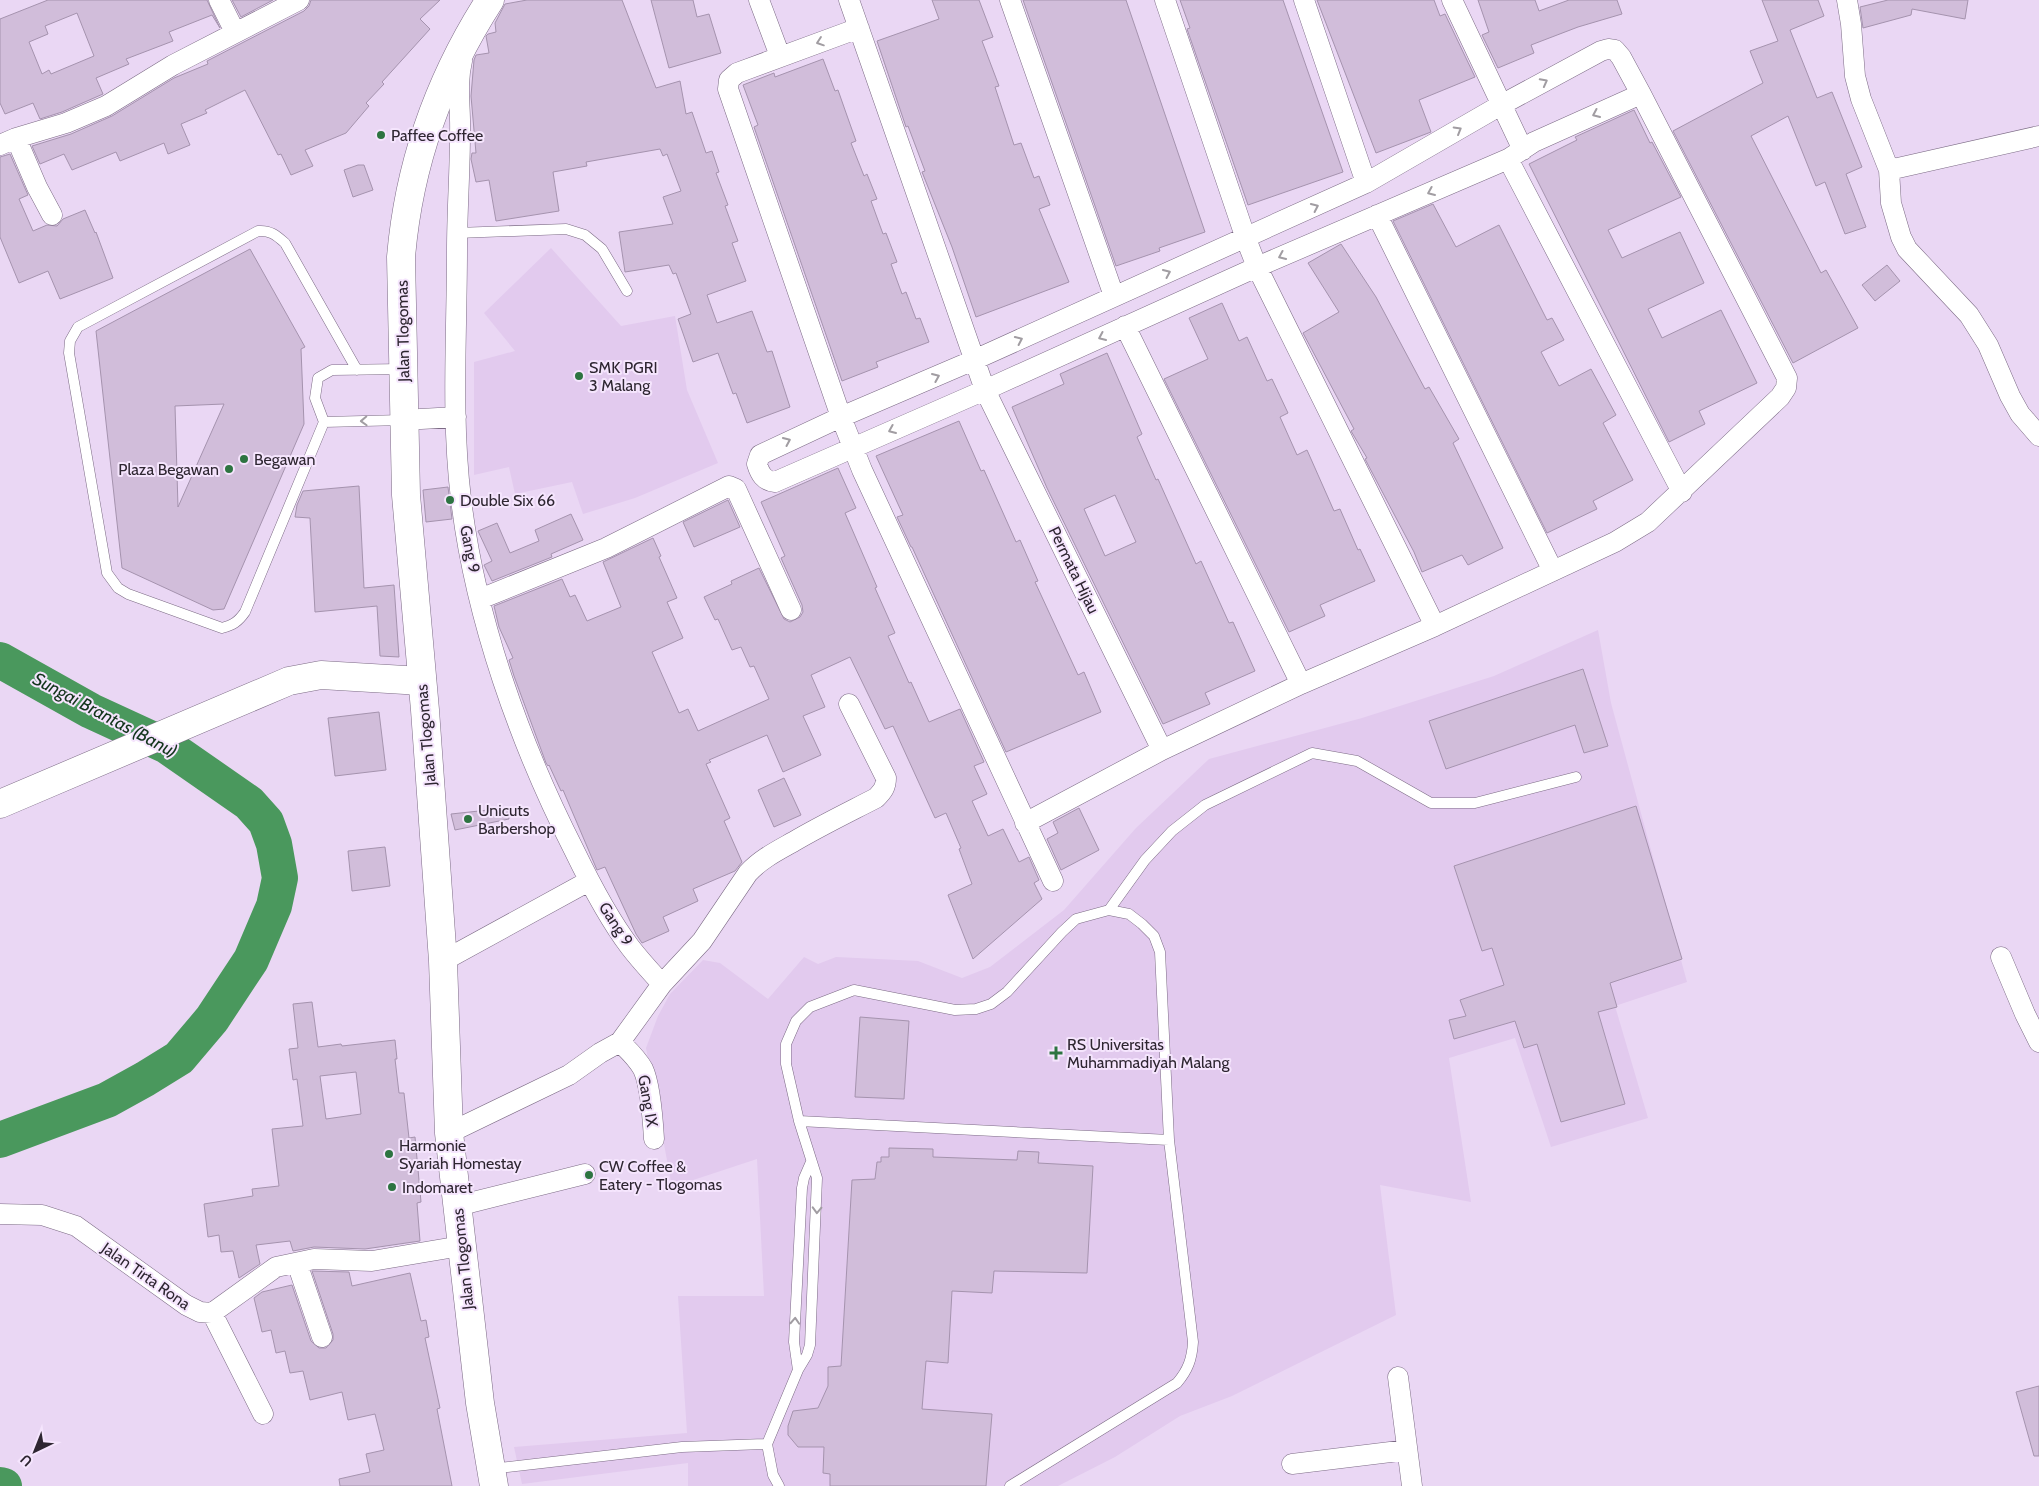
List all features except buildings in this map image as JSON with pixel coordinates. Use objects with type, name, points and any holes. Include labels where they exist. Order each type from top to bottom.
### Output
[{"type":"main road","name":"Jalan Tlogomas","points":[[489,0],[441,91],[425,134],[412,177],[404,221],[401,257],[406,495],[443,961],[449,1133],[480,1403],[492,1477]]},
{"type":"main road","points":[[0,804],[289,681],[321,675],[422,681]]},
{"type":"street","points":[[219,0],[235,32]]},
{"type":"street","points":[[52,216],[37,187],[8,141],[66,123],[106,106],[173,65],[299,0]]},
{"type":"street","name":"Permata Hijau","points":[[849,0],[985,390],[1162,750]]},
{"type":"street","points":[[1010,0],[1114,296]]},
{"type":"street","points":[[1165,0],[1257,267],[1435,626]]},
{"type":"street","points":[[1304,0],[1366,183]]},
{"type":"street","points":[[1452,0],[1501,105],[1515,155],[1682,492]]},
{"type":"street","points":[[1846,0],[1851,24],[1855,76],[1861,99],[1888,170],[1891,204],[1901,237],[1907,250],[1969,314],[1988,345],[2020,414],[2039,436]]},
{"type":"street","points":[[761,2],[780,56]]},
{"type":"street","points":[[859,28],[737,73],[730,80],[728,90],[841,417],[862,470],[1053,881]]},
{"type":"street","name":"Gang 9","points":[[466,41],[458,77],[460,130],[457,233],[456,417],[461,499],[468,544],[480,599],[496,655],[524,739],[545,790],[589,881],[629,945],[662,984]]},
{"type":"street","points":[[1025,823],[1162,750],[1301,684],[1435,626],[1615,542],[1648,522],[1682,492],[1780,397],[1786,388],[1787,378],[1641,94],[1615,50],[1608,49],[1501,105],[1366,183],[1246,239],[841,417],[765,452],[757,459],[759,472],[766,480],[775,482],[985,390],[1257,267],[1515,155],[1534,142],[1641,94]]},
{"type":"street","points":[[1888,170],[2039,136]]},
{"type":"street","points":[[1377,215],[1553,571]]},
{"type":"street","points":[[1125,326],[1301,684]]},
{"type":"street","points":[[404,420],[456,417]]},
{"type":"street","points":[[480,599],[606,548],[729,486],[736,489],[791,610]]},
{"type":"street","points":[[449,1133],[569,1075],[600,1053],[620,1042],[662,984],[702,941],[754,866],[812,831],[876,798],[883,792],[886,778],[849,704]]},
{"type":"street","points":[[443,961],[589,881]]},
{"type":"street","points":[[2002,957],[2025,1014],[2039,1042]]},
{"type":"street","name":"Gang IX","points":[[620,1042],[633,1054],[644,1070],[652,1112],[654,1139]]},
{"type":"street","points":[[457,1206],[585,1174]]},
{"type":"street","name":"Jalan Tirta Rona","points":[[0,1214],[42,1215],[76,1226],[186,1306],[200,1312],[212,1313],[276,1267],[314,1259],[372,1261],[461,1246]]},
{"type":"street","points":[[296,1263],[322,1337]]},
{"type":"street","points":[[212,1313],[263,1414]]},
{"type":"street","points":[[1398,1377],[1412,1486]]},
{"type":"street","points":[[1292,1464],[1407,1450]]},
{"type":"lane","points":[[457,233],[566,229],[585,235],[602,249],[627,292]]},
{"type":"lane","points":[[357,370],[285,243],[272,232],[265,230],[258,231],[78,327],[70,341],[69,353],[107,572],[118,588],[128,594],[222,628],[238,622],[245,612],[324,422],[315,398],[318,378],[332,370],[357,370],[403,369]]},
{"type":"lane","points":[[324,422],[404,420]]},
{"type":"lane","points":[[1109,910],[1145,860],[1172,831],[1205,805],[1312,754],[1357,761],[1431,803],[1475,803],[1576,777]]},
{"type":"lane","points":[[779,1486],[773,1475],[767,1444],[798,1370],[808,1355],[810,1345],[818,1187],[817,1178],[799,1121],[786,1064],[786,1044],[796,1021],[810,1007],[854,990],[955,1010],[976,1010],[991,1004],[1007,992],[1076,919],[1109,910],[1129,914],[1142,924],[1154,936],[1160,952],[1169,1140],[1193,1342],[1190,1366],[1177,1383],[1010,1486]]},
{"type":"lane","points":[[799,1121],[1169,1140]]},
{"type":"lane","points":[[798,1370],[794,1342],[802,1198],[804,1178],[811,1162]]},
{"type":"lane","points":[[492,1477],[682,1447],[767,1444]]},
{"type":"shaded area","name":"SMK PGRI 3 Malang","points":[[551,248],[621,326],[675,316],[687,390],[718,463],[635,498],[583,514],[572,482],[515,494],[509,467],[474,475],[474,362],[515,351],[484,313]]},
{"type":"shaded area","name":"RS Universitas Muhammadiyah Malang","points":[[1598,630],[1611,703],[1687,982],[1615,1006],[1648,1118],[1551,1147],[1515,1038],[1449,1058],[1471,1202],[1380,1185],[1396,1315],[1232,1396],[1180,1416],[1115,1457],[1058,1486],[688,1486],[688,1463],[522,1484],[514,1447],[687,1433],[678,1296],[764,1296],[757,1159],[672,1187],[646,1048],[658,1016],[670,994],[703,960],[720,963],[768,999],[804,957],[818,964],[836,957],[918,961],[962,978],[990,967],[1064,910],[1136,828],[1209,759],[1362,718],[1494,676]]},
{"type":"waterway","name":"Sungai Brantas (Banu)","points":[[0,660],[91,711],[167,746],[249,803],[266,822],[274,844],[280,878],[274,906],[251,960],[212,1019],[179,1058],[107,1100],[0,1140]]},
{"type":"waterway","name":"Sungai Brantas (Banu)","points":[[0,1485],[4,1486]]},
{"type":"place","name":"Paffee Coffee","points":[[381,135]]},
{"type":"place","name":"SMK PGRI 3 Malang","points":[[579,376]]},
{"type":"place","name":"Begawan","points":[[244,459]]},
{"type":"place","name":"Plaza Begawan","points":[[229,469]]},
{"type":"place","name":"Double Six 66","points":[[450,500]]},
{"type":"place","name":"Unicuts Barbershop","points":[[468,819]]},
{"type":"place","name":"RS Universitas Muhammadiyah Malang","points":[[1056,1053]]},
{"type":"place","name":"Harmonie Syariah Homestay","points":[[389,1154]]},
{"type":"place","name":"CW Coffee & Eatery - Tlogomas","points":[[589,1175]]},
{"type":"place","name":"Indomaret","points":[[392,1187]]}]
